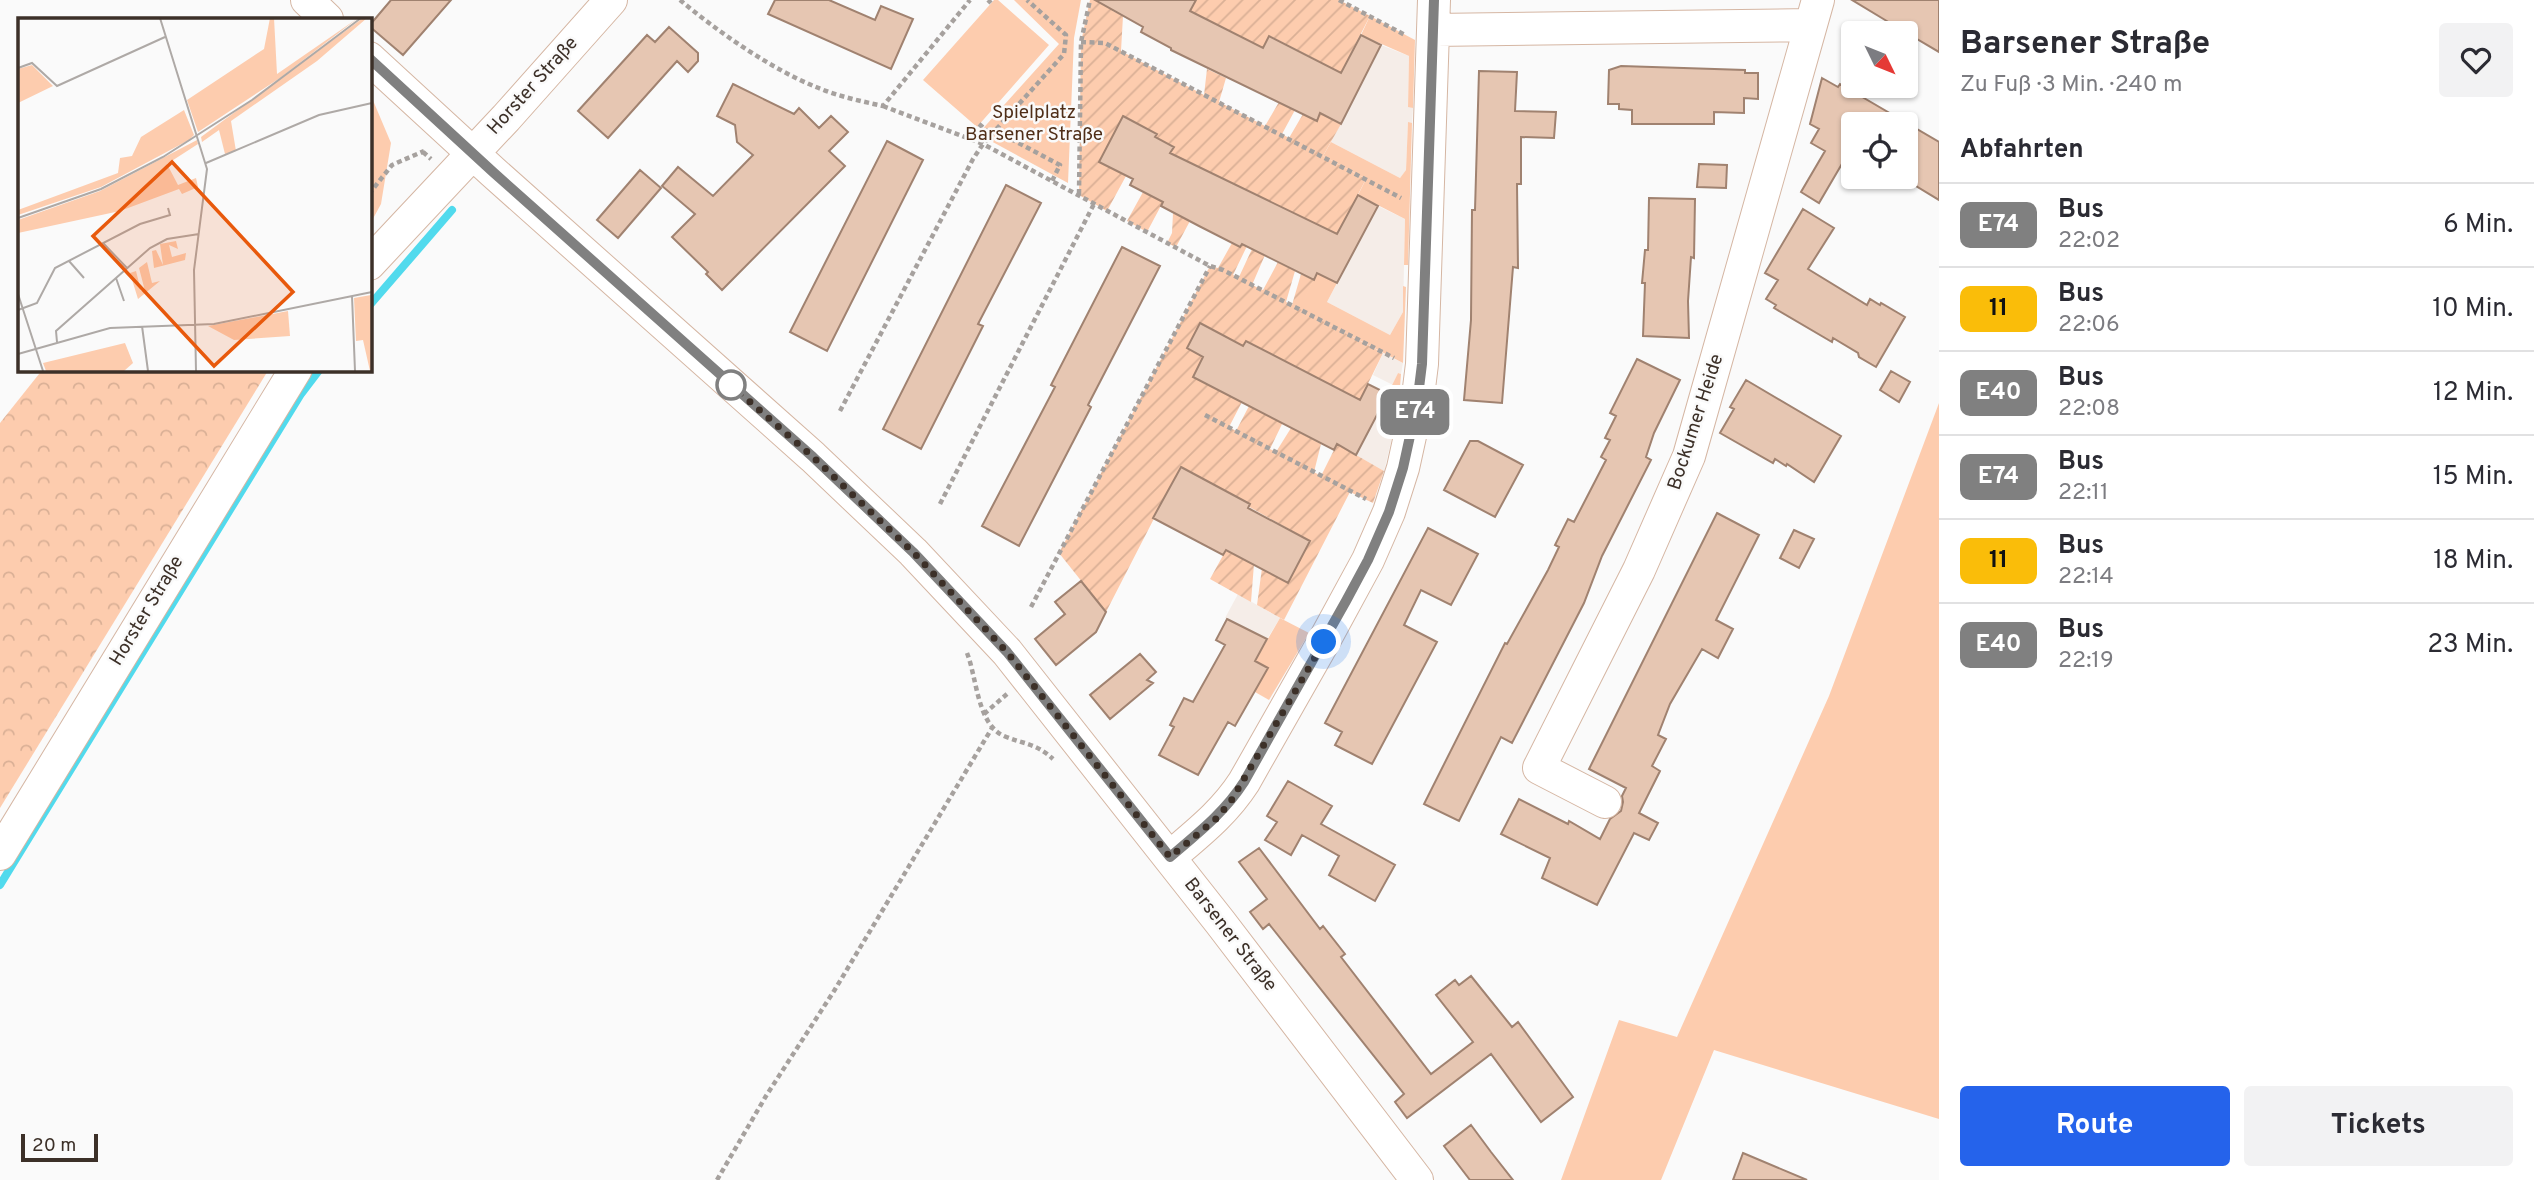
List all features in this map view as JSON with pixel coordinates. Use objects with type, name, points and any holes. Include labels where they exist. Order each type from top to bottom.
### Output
[{"type":"street","points":[[307,0],[326,18]]},
{"type":"street","name":"Horster Straße","points":[[371,262],[611,0]]},
{"type":"street","name":"Bockumer Heide","points":[[1433,23],[1814,13],[1689,456],[1639,570],[1539,768],[1605,802]]},
{"type":"street","points":[[1170,857],[1217,818],[1238,792],[1368,560],[1389,512],[1403,468],[1417,404],[1422,364],[1433,23]]},
{"type":"street","name":"Barsener Straße","points":[[371,60],[813,457],[913,552],[1007,652],[1170,857],[1417,1180]]},
{"type":"street","name":"Horster Straße","points":[[0,854],[295,371]]},
{"type":"path","points":[[680,0],[701,18],[788,73],[843,97],[883,106],[983,144],[1210,266],[1223,270],[1403,363],[1422,364]]},
{"type":"path","points":[[883,106],[970,0]]},
{"type":"path","points":[[840,411],[983,144],[1064,54],[1066,35],[1027,0]]},
{"type":"path","points":[[1079,195],[1081,42],[1090,0]]},
{"type":"path","points":[[1339,0],[1415,40],[1433,23]]},
{"type":"path","points":[[1081,42],[1105,43],[1404,200],[1426,201]]},
{"type":"path","points":[[979,124],[1060,165],[1052,181]]},
{"type":"path","points":[[371,191],[391,165],[423,152],[446,127]]},
{"type":"path","points":[[940,504],[1094,204]]},
{"type":"path","points":[[1031,607],[1210,266]]},
{"type":"path","points":[[1205,415],[1389,512]]},
{"type":"path","points":[[966,650],[984,714],[992,728],[1002,735],[1032,744],[1055,762]]},
{"type":"path","points":[[717,1180],[992,728]]},
{"type":"shaded area","points":[[1381,45],[1409,56],[1408,106],[1413,108],[1412,123],[1408,123],[1406,170],[1400,178],[1331,142]]},
{"type":"shaded area","points":[[1378,206],[1405,219],[1403,312],[1390,335],[1327,302]]},
{"type":"shaded area","points":[[1383,353],[1403,363],[1401,374],[1398,373],[1393,385],[1373,375]]},
{"type":"shaded area","points":[[1383,404],[1398,413],[1384,471],[1356,455]]},
{"type":"shaded area","points":[[1238,594],[1280,618],[1267,639],[1225,618]]},
{"type":"green space","points":[[994,0],[998,0],[1049,45],[977,127],[923,80]]},
{"type":"green space","name":"Spielplatz Barsener Straße","points":[[1014,0],[1081,0],[1074,38],[1068,183],[978,134],[1059,44]]},
{"type":"green space","points":[[1090,0],[1118,0],[1113,11],[1123,16],[1121,51],[1204,95],[1207,69],[1226,78],[1219,102],[1265,126],[1279,102],[1295,110],[1282,134],[1289,138],[1303,114],[1316,121],[1320,113],[1341,124],[1323,156],[1366,179],[1337,235],[1171,153],[1173,146],[1123,116],[1099,162],[1126,176],[1107,211],[1079,195],[1081,42]]},
{"type":"green space","points":[[1196,0],[1339,0],[1370,16],[1338,78],[1317,60],[1270,36],[1263,48],[1190,11]]},
{"type":"green space","points":[[1370,16],[1415,40],[1413,108],[1408,107],[1409,56],[1361,35]]},
{"type":"green space","points":[[371,99],[391,143],[381,204],[371,222]]},
{"type":"green space","points":[[1408,122],[1412,123],[1408,265],[1404,265],[1405,219],[1358,195],[1366,179],[1323,156],[1331,142],[1400,178],[1406,170]]},
{"type":"green space","points":[[1143,192],[1163,202],[1147,232],[1127,221]]},
{"type":"green space","points":[[1173,213],[1190,221],[1176,247],[1167,243],[1172,233]]},
{"type":"green space","points":[[1232,243],[1247,246],[1233,275],[1239,277],[1252,249],[1265,255],[1252,285],[1263,290],[1278,262],[1295,271],[1286,302],[1292,305],[1301,274],[1314,280],[1300,309],[1383,353],[1360,400],[1246,341],[1243,346],[1200,324],[1187,347],[1203,357],[1193,377],[1242,402],[1229,427],[1236,431],[1249,406],[1283,422],[1270,449],[1276,452],[1291,428],[1321,444],[1314,472],[1321,476],[1337,444],[1384,471],[1373,503],[1350,492],[1284,620],[1257,605],[1262,568],[1288,583],[1310,541],[1180,468],[1106,612],[1059,553],[1210,266],[1218,268]]},
{"type":"green space","points":[[1317,273],[1337,283],[1327,302],[1390,335],[1403,312],[1403,286],[1406,287],[1403,363],[1299,309]]},
{"type":"green space","points":[[41,371],[268,371],[0,808],[0,423]]},
{"type":"green space","points":[[1398,373],[1401,374],[1398,413],[1383,404]]},
{"type":"green space","points":[[1939,403],[1939,1119],[1714,1050],[1661,1180],[1561,1180],[1619,1020],[1677,1037],[1829,696]]},
{"type":"green space","points":[[1226,550],[1254,564],[1251,602],[1210,579]]},
{"type":"green space","points":[[1280,618],[1309,633],[1269,700],[1255,692],[1267,668],[1255,661]]},
{"type":"building","points":[[391,0],[451,0],[403,55],[371,28],[371,24]]},
{"type":"building","points":[[775,0],[829,0],[875,20],[881,6],[913,19],[891,69],[768,14]]},
{"type":"building","points":[[1095,0],[1196,0],[1190,11],[1263,48],[1269,36],[1341,73],[1361,35],[1381,45],[1341,124],[1320,113],[1317,121],[1171,50],[1141,32],[1143,27]]},
{"type":"building","points":[[1852,0],[1939,0],[1939,52],[1918,40],[1918,21],[1887,21]]},
{"type":"building","points":[[669,27],[698,53],[698,61],[688,72],[677,61],[608,138],[578,111],[647,35],[655,42]]},
{"type":"building","points":[[1621,66],[1745,70],[1745,73],[1758,73],[1758,99],[1744,98],[1744,113],[1714,112],[1714,124],[1632,124],[1632,110],[1619,109],[1619,104],[1608,104],[1609,70]]},
{"type":"building","points":[[1479,71],[1517,72],[1515,111],[1556,112],[1554,138],[1521,137],[1521,184],[1517,184],[1518,268],[1513,267],[1502,403],[1464,400],[1471,320],[1472,210],[1475,210]]},
{"type":"building","points":[[1822,78],[1838,87],[1841,85],[1841,98],[1864,98],[1888,112],[1841,112],[1841,165],[1819,203],[1801,192],[1825,151],[1811,143],[1819,129],[1810,124]]},
{"type":"building","points":[[733,84],[794,114],[799,108],[819,128],[831,116],[848,132],[829,151],[845,166],[722,290],[706,274],[708,272],[672,237],[695,214],[662,186],[678,167],[713,196],[753,155],[737,142],[735,125],[717,116]]},
{"type":"building","points":[[1123,116],[1157,134],[1155,137],[1174,147],[1170,153],[1337,234],[1358,195],[1378,206],[1337,283],[1317,273],[1314,280],[1242,244],[1240,247],[1161,206],[1163,202],[1130,185],[1133,179],[1099,162]]},
{"type":"building","points":[[1918,130],[1939,142],[1939,200],[1918,187]]},
{"type":"building","points":[[887,141],[923,160],[827,351],[790,332]]},
{"type":"building","points":[[1699,164],[1727,165],[1726,188],[1697,187]]},
{"type":"building","points":[[640,170],[661,188],[618,238],[597,220]]},
{"type":"building","points":[[1006,185],[1041,203],[978,324],[983,326],[921,449],[883,429]]},
{"type":"building","points":[[1649,198],[1695,199],[1694,258],[1691,257],[1688,301],[1689,338],[1643,336],[1645,283],[1642,283],[1645,250],[1648,250]]},
{"type":"building","points":[[1803,209],[1834,228],[1808,269],[1867,305],[1870,299],[1905,317],[1876,367],[1833,338],[1832,342],[1774,308],[1776,305],[1766,299],[1778,280],[1765,273]]},
{"type":"building","points":[[1122,247],[1160,266],[1019,546],[982,526],[1055,387],[1051,385]]},
{"type":"building","points":[[1200,323],[1243,346],[1246,341],[1360,400],[1368,384],[1388,394],[1356,455],[1337,444],[1334,450],[1193,377],[1203,357],[1187,348]]},
{"type":"building","points":[[1637,359],[1680,380],[1654,433],[1646,457],[1651,460],[1602,556],[1584,603],[1512,743],[1501,737],[1459,821],[1424,804],[1505,643],[1507,644],[1548,570],[1559,547],[1555,545],[1568,519],[1574,522],[1606,460],[1601,457],[1610,440],[1605,438],[1616,416],[1610,413]]},
{"type":"building","points":[[1891,371],[1910,382],[1899,402],[1880,390]]},
{"type":"building","points":[[1746,380],[1841,436],[1814,482],[1787,464],[1786,466],[1775,459],[1773,463],[1720,433],[1734,409],[1730,407]]},
{"type":"building","points":[[1470,441],[1478,441],[1523,465],[1495,517],[1444,490]]},
{"type":"building","points":[[1181,467],[1250,504],[1248,508],[1310,541],[1288,583],[1226,550],[1223,555],[1153,518]]},
{"type":"building","points":[[1717,513],[1759,535],[1716,620],[1733,629],[1718,658],[1702,649],[1670,704],[1658,735],[1666,739],[1652,766],[1660,771],[1639,813],[1658,823],[1649,840],[1634,833],[1597,905],[1542,878],[1550,858],[1501,834],[1519,799],[1568,824],[1569,821],[1600,839],[1610,819],[1621,811],[1622,796],[1626,788],[1589,769]]},
{"type":"building","points":[[1428,528],[1478,554],[1451,605],[1421,590],[1404,625],[1437,642],[1372,764],[1335,745],[1342,732],[1325,723]]},
{"type":"building","points":[[1794,530],[1814,539],[1799,568],[1780,558]]},
{"type":"building","points":[[1081,581],[1106,612],[1096,632],[1056,665],[1035,639],[1065,614],[1055,602]]},
{"type":"building","points":[[1227,619],[1267,639],[1255,661],[1268,668],[1235,726],[1228,722],[1198,775],[1159,755],[1174,727],[1170,725],[1184,698],[1193,702],[1225,645],[1216,640]]},
{"type":"building","points":[[1140,654],[1156,672],[1147,680],[1153,683],[1110,719],[1090,695]]},
{"type":"building","points":[[1288,781],[1332,806],[1321,824],[1395,865],[1375,901],[1329,875],[1339,856],[1302,835],[1291,855],[1265,840],[1277,822],[1267,816]]},
{"type":"building","points":[[1259,848],[1320,929],[1323,926],[1345,954],[1341,957],[1431,1074],[1473,1042],[1436,995],[1455,980],[1459,985],[1471,976],[1512,1027],[1518,1022],[1573,1097],[1541,1122],[1491,1054],[1407,1118],[1395,1102],[1404,1094],[1269,924],[1263,929],[1250,912],[1267,899],[1239,862]]},
{"type":"building","points":[[1471,1125],[1513,1180],[1470,1180],[1444,1146]]},
{"type":"building","points":[[1743,1153],[1807,1180],[1733,1180]]},
{"type":"waterway","points":[[371,304],[452,210]]},
{"type":"waterway","points":[[0,885],[301,394],[318,371]]},
{"type":"bus line","name":"E74","points":[[371,60],[813,457],[913,552],[1007,652],[1170,857],[1217,818],[1244,782],[1368,560],[1389,512],[1403,468],[1417,404],[1422,364],[1434,0]]},
{"type":"route","points":[[731,385],[813,457],[913,552],[1007,652],[1170,857],[1217,818],[1231,801],[1324,642]]}]
